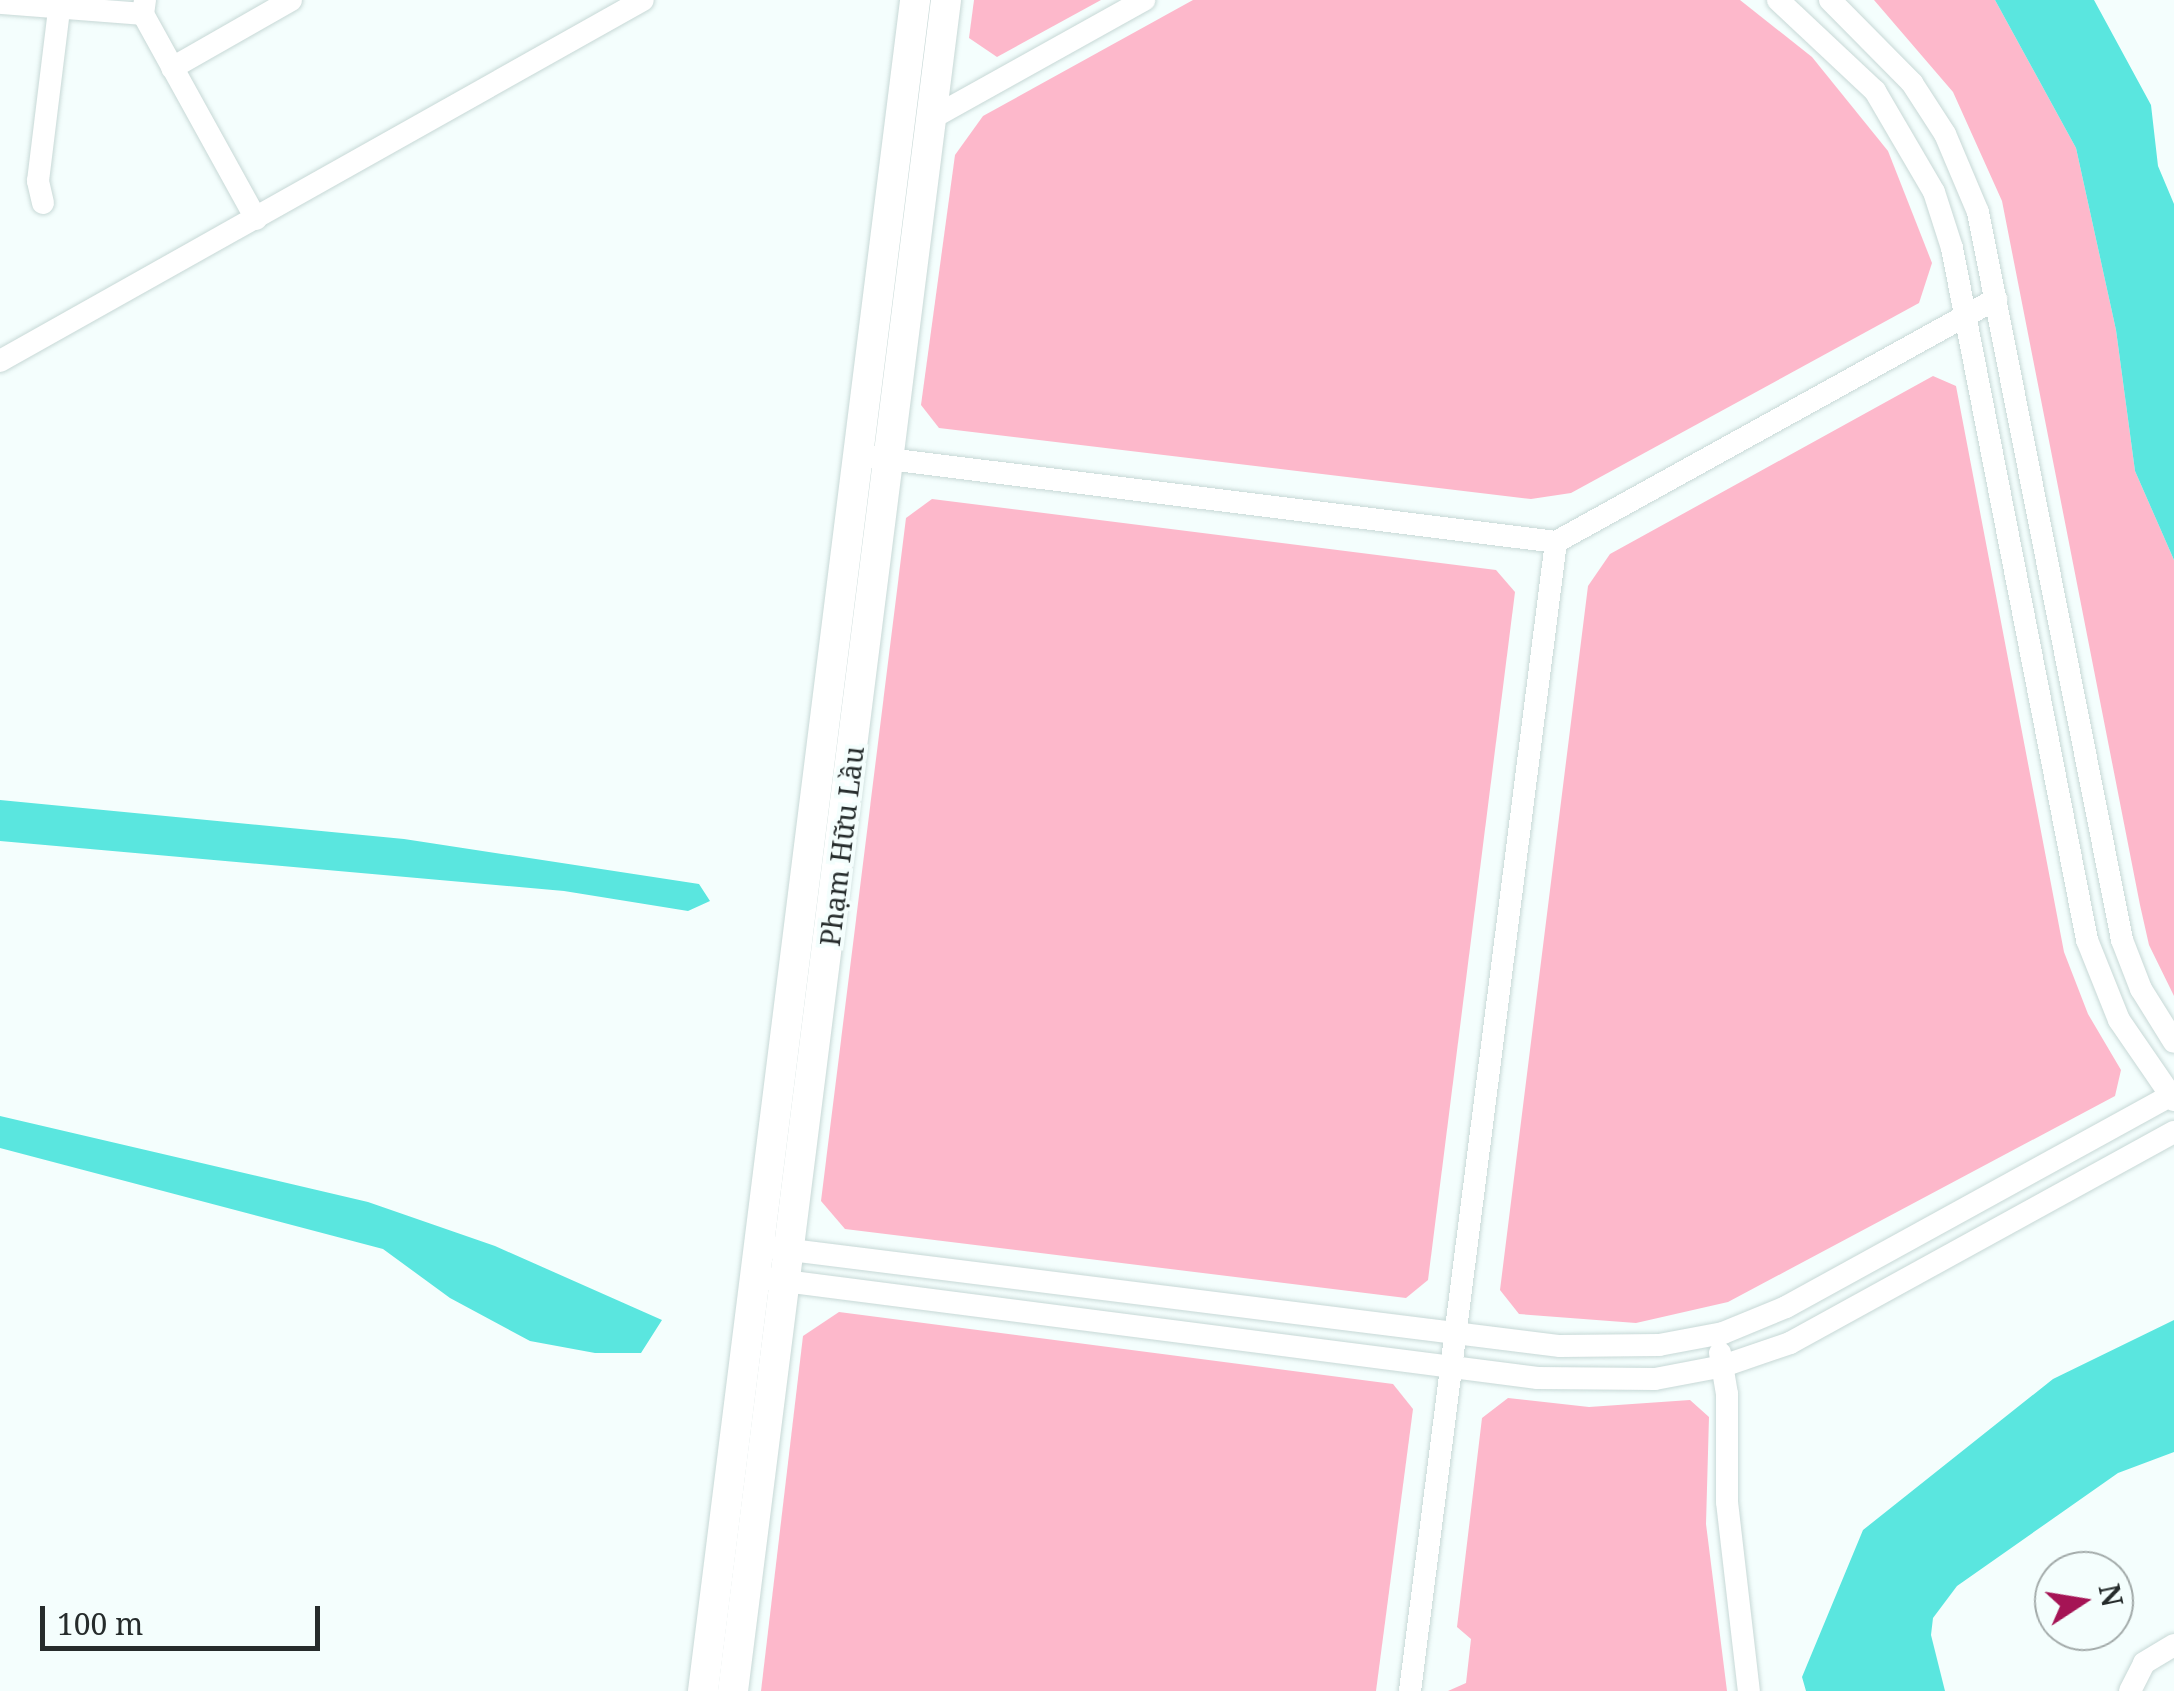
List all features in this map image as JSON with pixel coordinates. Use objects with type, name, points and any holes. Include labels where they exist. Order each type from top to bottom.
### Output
[{"type":"main road","name":"Phạm Hữu Lầu","points":[[775,1248],[858,455],[914,0]]},
{"type":"main road","name":"Phạm Hữu Lầu","points":[[703,1691],[775,1248],[890,459],[946,0]]},
{"type":"main road","name":"Phạm Hữu Lầu","points":[[733,1691],[770,1279]]},
{"type":"street","points":[[172,68],[290,0]]},
{"type":"street","points":[[0,361],[643,0]]},
{"type":"street","points":[[932,118],[1144,0]]},
{"type":"street","points":[[775,1248],[1607,1349],[1716,1335],[1798,1300],[2173,1097],[2119,1020],[2087,940],[1944,220],[1907,136],[1841,53],[1778,0]]},
{"type":"street","points":[[1830,0],[1892,58],[1945,134],[1978,212],[2122,940],[2142,990],[2174,1042]]},
{"type":"street","points":[[0,3],[60,9],[144,7],[172,68],[256,219]]},
{"type":"street","points":[[43,203],[38,180],[60,9]]},
{"type":"street","points":[[858,455],[1556,542],[1996,300]]},
{"type":"street","points":[[1410,1691],[1556,542]]},
{"type":"street","points":[[770,1279],[1451,1367],[1610,1382],[1722,1366],[1822,1327],[2174,1132]]},
{"type":"street","points":[[1716,1335],[1722,1366],[1726,1502],[1750,1691]]},
{"type":"street","points":[[2130,1691],[2144,1663],[2174,1645]]},
{"type":"shaded area","points":[[974,0],[1101,0],[997,57],[969,38]]},
{"type":"shaded area","points":[[1193,0],[1740,0],[1812,57],[1888,151],[1932,263],[1919,303],[1571,493],[1531,499],[939,428],[921,405],[955,155],[983,116]]},
{"type":"shaded area","points":[[1874,0],[1995,0],[2076,148],[2116,330],[2135,471],[2174,560],[2174,996],[2149,945],[2140,905],[2002,201],[1953,92]]},
{"type":"shaded area","points":[[1933,376],[1956,386],[2064,952],[2088,1014],[2121,1070],[2115,1096],[1728,1302],[1636,1323],[1519,1314],[1500,1290],[1588,586],[1610,554]]},
{"type":"shaded area","points":[[932,499],[1496,570],[1515,592],[1428,1280],[1406,1298],[845,1229],[821,1201],[906,518]]},
{"type":"shaded area","points":[[839,1312],[1393,1384],[1413,1409],[1376,1691],[761,1691],[803,1336]]},
{"type":"shaded area","points":[[1508,1398],[1589,1407],[1690,1400],[1709,1417],[1706,1524],[1727,1691],[1448,1691],[1466,1683],[1471,1639],[1457,1627],[1482,1418]]},
{"type":"water","points":[[1995,0],[2094,0],[2151,105],[2158,166],[2174,204],[2174,560],[2135,471],[2116,330],[2076,148]]},
{"type":"water","points":[[0,800],[404,839],[699,884],[710,901],[688,911],[564,891],[0,841]]},
{"type":"water","points":[[0,1116],[368,1202],[495,1246],[662,1320],[641,1353],[595,1353],[530,1341],[450,1298],[383,1249],[0,1148]]},
{"type":"water","points":[[2174,1320],[2174,1452],[2118,1473],[1957,1586],[1933,1618],[1931,1635],[1945,1691],[1806,1691],[1802,1677],[1863,1530],[2053,1379]]}]
